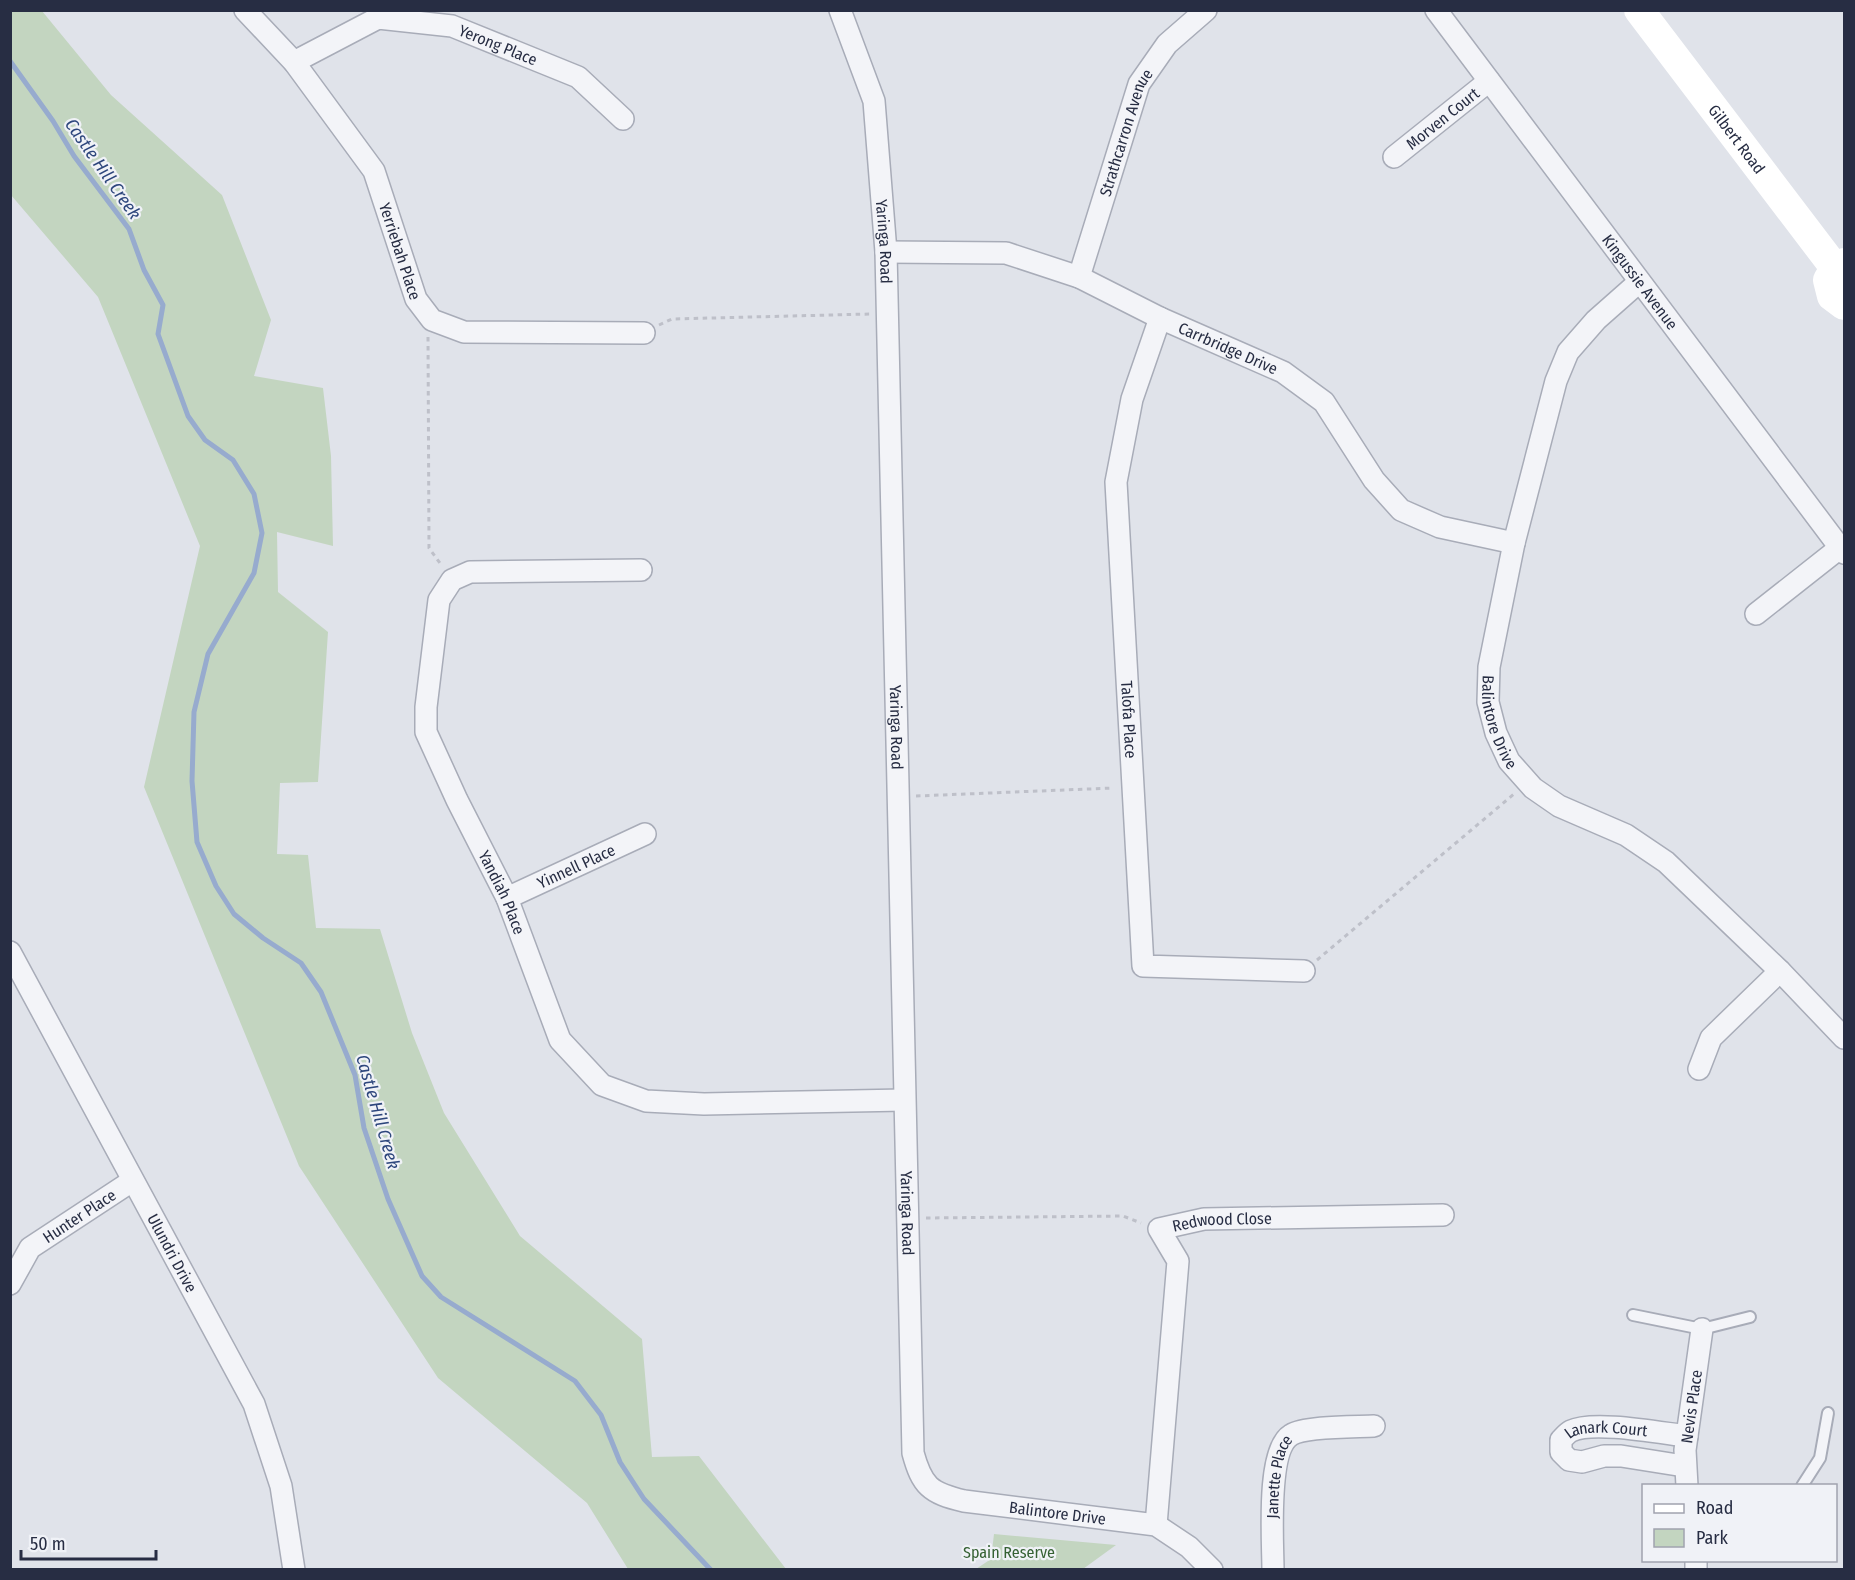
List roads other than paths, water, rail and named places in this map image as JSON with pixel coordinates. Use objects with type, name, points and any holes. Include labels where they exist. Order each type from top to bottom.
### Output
[{"type":"main road","name":"Gilbert Road","points":[[1639,10],[1840,266]]},
{"type":"main road","points":[[1840,266],[1828,280],[1829,289],[1838,302],[1845,305]]},
{"type":"street","name":"Yerriebah Place","points":[[245,10],[294,62],[374,171],[416,299],[432,320],[464,332],[644,333]]},
{"type":"street","name":"Yaringa Road","points":[[840,10],[874,101],[885,252],[913,1453]]},
{"type":"street","name":"Strathcarron Avenue","points":[[1079,277],[1139,84],[1167,44],[1206,10]]},
{"type":"street","name":"Kingussie Avenue","points":[[1436,10],[1843,550]]},
{"type":"street","name":"Yerong Place","points":[[294,62],[378,18],[452,26],[578,77],[623,119]]},
{"type":"street","name":"Morven Court","points":[[1394,157],[1489,81]]},
{"type":"street","name":"Carrbridge Drive","points":[[885,252],[1006,253],[1079,277],[1160,318],[1283,372],[1324,402],[1374,480],[1401,510],[1440,527],[1514,543]]},
{"type":"street","name":"Balintore Drive","points":[[1639,282],[1596,320],[1568,352],[1556,381],[1514,543],[1489,667],[1488,702],[1496,733],[1509,760],[1528,783],[1560,806],[1626,835],[1666,862],[1780,971],[1845,1038]]},
{"type":"street","name":"Talofa Place","points":[[1160,318],[1132,399],[1116,482],[1143,966],[1304,971]]},
{"type":"street","points":[[1756,614],[1843,550]]},
{"type":"street","name":"Yandiah Place","points":[[641,570],[470,572],[452,579],[439,600],[426,707],[426,732],[457,800],[507,898],[561,1040],[602,1086],[646,1101],[704,1104],[904,1100]]},
{"type":"street","name":"Yinnell Place","points":[[507,898],[645,834]]},
{"type":"street","name":"Ulundri Drive","points":[[10,952],[254,1404],[281,1486],[294,1569]]},
{"type":"street","points":[[1699,1069],[1712,1038],[1780,971]]},
{"type":"street","name":"Hunter Place","points":[[10,1284],[30,1248],[132,1180]]},
{"type":"street","name":"Redwood Close","points":[[1156,1525],[1178,1261],[1159,1229],[1204,1219],[1443,1215]]},
{"type":"street","name":"Nevis Place","points":[[1685,1476],[1687,1436],[1702,1329]]},
{"type":"street","name":"Janette Place","points":[[1273,1569],[1274,1471],[1280,1449],[1290,1435],[1306,1429],[1374,1426]]},
{"type":"street","name":"Lanark Court","points":[[1685,1476],[1621,1456],[1604,1456],[1582,1462],[1569,1460],[1561,1452],[1561,1440],[1569,1431],[1583,1428],[1630,1429],[1687,1436]]},
{"type":"street","name":"Balintore Drive","points":[[913,1453],[920,1478],[939,1495],[964,1501],[1156,1525],[1189,1547],[1212,1569]]},
{"type":"lane","points":[[1633,1315],[1702,1329],[1750,1317]]},
{"type":"lane","points":[[1803,1484],[1820,1458],[1828,1413]]},
{"type":"waterway","name":"Castle Hill Creek","points":[[10,61],[53,121],[74,156],[129,229],[144,270],[163,305],[158,334],[188,416],[205,440],[233,460],[254,494],[262,533],[254,573],[208,654],[194,712],[192,781],[197,842],[216,886],[234,914],[263,938],[301,963],[321,992],[355,1075],[364,1128],[388,1199],[422,1276],[441,1297],[575,1381],[601,1415],[620,1462],[644,1499],[711,1570]]},
{"type":"park label","name":"Spain Reserve","points":[[1009,1552]]}]
